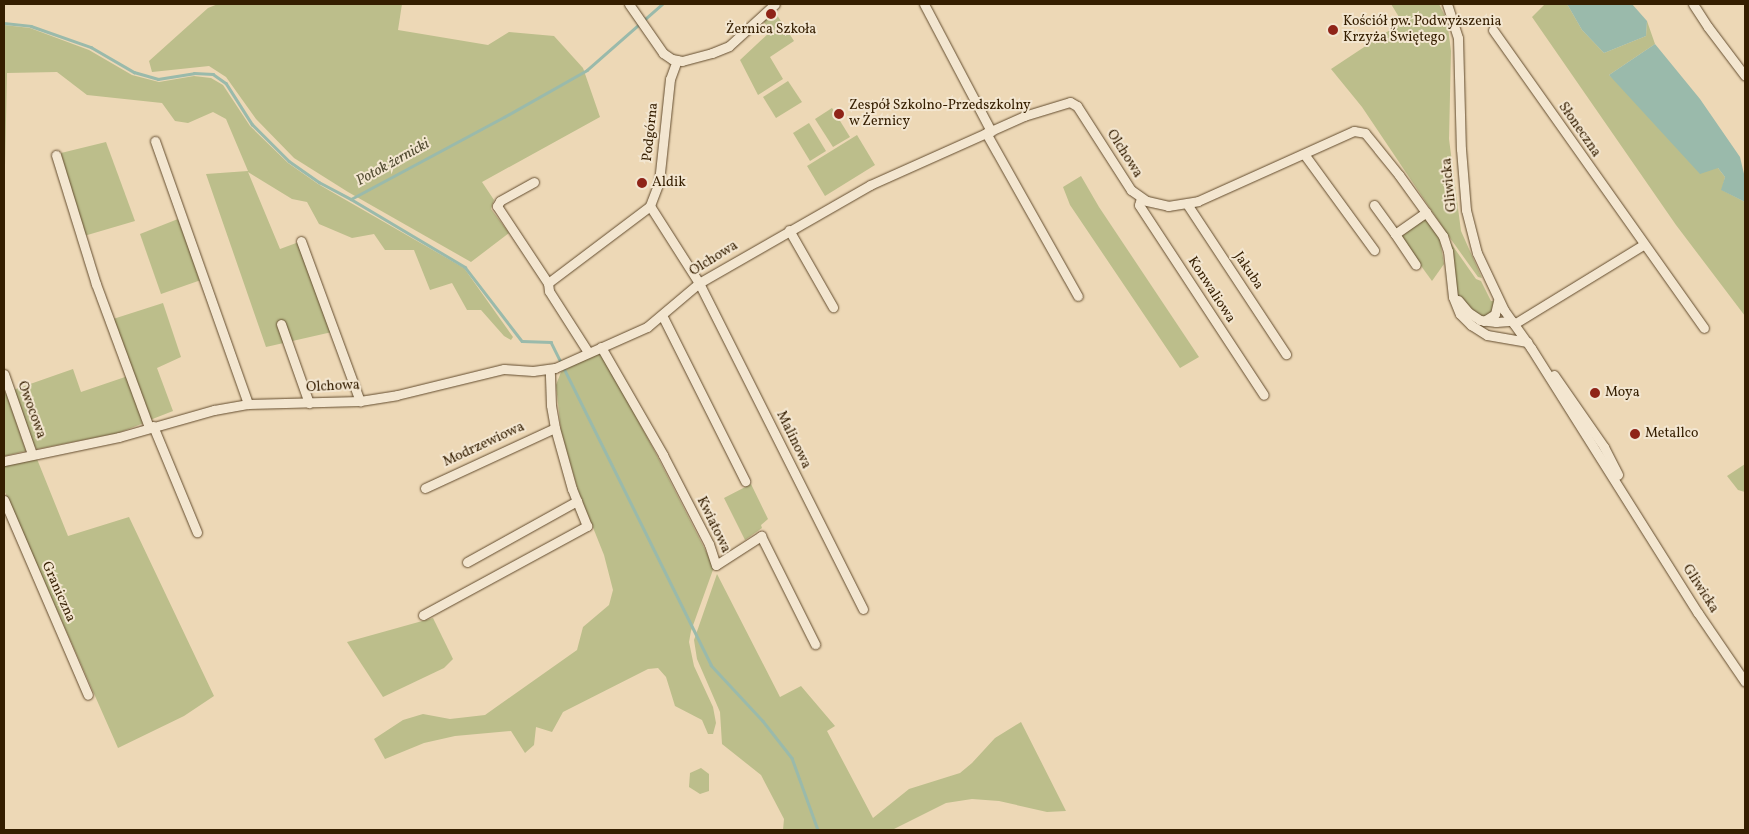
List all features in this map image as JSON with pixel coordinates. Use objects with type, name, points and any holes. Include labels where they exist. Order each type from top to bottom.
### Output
[{"type":"street","points":[[630,4],[663,53],[677,60],[694,59],[725,48],[775,4]]},
{"type":"street","points":[[924,4],[989,132],[1078,296]]},
{"type":"street","name":"Gliwicka","points":[[1447,4],[1456,28],[1460,49],[1461,149],[1466,210],[1477,253],[1498,300],[1529,345],[1562,385],[1604,447],[1634,510],[1698,613],[1745,682]]},
{"type":"street","points":[[1693,4],[1745,76]]},
{"type":"street","name":"Słoneczna","points":[[1493,30],[1643,245],[1704,328]]},
{"type":"street","name":"Podgórna","points":[[650,206],[659,182],[670,84],[677,60]]},
{"type":"street","name":"Olchowa","points":[[4,460],[119,437],[151,426],[214,410],[248,404],[360,401],[397,395],[504,369],[550,370],[640,330],[662,315],[699,283],[870,185],[1036,112],[1068,102],[1073,103],[1123,180],[1140,198],[1161,206],[1187,204],[1354,131],[1361,131],[1377,146],[1426,212],[1446,243],[1451,289],[1455,305],[1467,321],[1481,332],[1529,345]]},
{"type":"street","points":[[154,141],[248,404]]},
{"type":"street","points":[[1304,154],[1374,250]]},
{"type":"street","points":[[56,155],[96,284],[151,426],[197,532]]},
{"type":"street","points":[[534,182],[500,201],[497,206],[548,283],[549,292],[588,352]]},
{"type":"street","name":"Konwaliowa","points":[[1140,198],[1139,205],[1264,396]]},
{"type":"street","name":"Jakuba","points":[[1187,204],[1286,354]]},
{"type":"street","points":[[1374,205],[1416,264]]},
{"type":"street","points":[[548,283],[650,206],[699,283]]},
{"type":"street","points":[[1395,234],[1426,212]]},
{"type":"street","points":[[789,230],[833,307]]},
{"type":"street","points":[[301,241],[360,401]]},
{"type":"street","points":[[1451,289],[1468,312],[1484,321],[1513,323],[1643,245]]},
{"type":"street","name":"Malinowa","points":[[699,283],[863,609]]},
{"type":"street","points":[[1484,321],[1495,314],[1498,300]]},
{"type":"street","points":[[662,315],[746,481]]},
{"type":"street","points":[[1501,338],[1510,332],[1513,323]]},
{"type":"street","points":[[281,324],[309,403]]},
{"type":"street","name":"Kwiatowa","points":[[601,346],[680,488],[709,544],[716,564],[761,536],[816,644]]},
{"type":"street","points":[[423,615],[587,526],[577,501],[555,428],[551,405],[550,370]]},
{"type":"street","name":"Owocowa","points":[[4,374],[32,454]]},
{"type":"street","name":"Modrzewiowa","points":[[425,488],[555,428]]},
{"type":"street","name":"Graniczna","points":[[4,500],[88,695]]},
{"type":"street","points":[[467,562],[577,501]]},
{"type":"green space","points":[[218,4],[402,4],[398,30],[488,45],[509,32],[554,36],[583,68],[600,117],[482,182],[494,200],[491,209],[509,233],[471,262],[348,192],[294,158],[256,119],[226,77],[209,66],[152,72],[149,61],[208,8]]},
{"type":"green space","points":[[1391,4],[1439,4],[1447,20],[1451,51],[1449,139],[1461,231],[1482,278],[1478,277],[1450,238],[1362,107],[1331,69],[1402,22]]},
{"type":"green space","points":[[1545,4],[1567,4],[1582,30],[1604,53],[1646,36],[1647,21],[1655,44],[1609,75],[1718,168],[1725,177],[1722,190],[1745,202],[1745,316],[1676,225],[1532,17]]},
{"type":"green space","points":[[775,12],[794,41],[770,57],[783,79],[758,95],[740,60],[771,31],[763,21]]},
{"type":"green space","points":[[4,25],[30,28],[89,50],[132,75],[159,82],[194,76],[211,78],[223,85],[250,126],[288,163],[318,184],[464,268],[513,337],[511,340],[504,336],[481,310],[467,310],[452,283],[430,290],[414,250],[385,250],[374,234],[352,238],[319,224],[307,202],[292,199],[248,172],[280,249],[299,242],[332,332],[266,347],[206,174],[248,171],[226,119],[213,112],[188,123],[175,121],[162,103],[87,95],[57,72],[7,73],[5,166]]},
{"type":"green space","points":[[788,81],[802,102],[776,118],[763,97]]},
{"type":"green space","points":[[832,108],[850,137],[833,147],[815,119]]},
{"type":"green space","points":[[809,123],[826,151],[810,161],[793,133]]},
{"type":"green space","points":[[857,135],[875,165],[825,196],[807,166]]},
{"type":"green space","points":[[106,142],[135,221],[84,236],[61,153]]},
{"type":"green space","points":[[1081,176],[1099,207],[1199,357],[1180,368],[1070,205],[1063,187]]},
{"type":"green space","points":[[1426,218],[1440,240],[1444,264],[1432,281],[1400,237]]},
{"type":"green space","points":[[178,219],[201,280],[161,294],[140,234]]},
{"type":"green space","points":[[1450,242],[1476,279],[1481,281],[1491,301],[1494,301],[1493,313],[1482,317],[1465,306],[1457,294]]},
{"type":"green space","points":[[163,303],[181,357],[157,368],[173,411],[150,420],[110,320]]},
{"type":"green space","points":[[600,351],[653,448],[714,567],[691,631],[689,642],[694,666],[713,707],[716,723],[713,734],[708,734],[702,720],[675,706],[666,677],[658,668],[648,669],[563,712],[552,732],[536,727],[534,745],[525,753],[511,731],[455,736],[424,743],[385,759],[374,739],[403,720],[423,714],[450,719],[485,715],[577,650],[583,627],[609,605],[613,590],[604,555],[578,490],[561,431],[556,385],[561,372]]},
{"type":"green space","points":[[73,369],[81,392],[128,376],[144,423],[118,433],[37,449],[32,444],[13,390]]},
{"type":"green space","points":[[6,393],[26,451],[4,456],[4,394]]},
{"type":"green space","points":[[37,459],[68,536],[129,517],[214,696],[184,716],[118,748],[4,490],[4,465]]},
{"type":"green space","points":[[1745,464],[1745,492],[1738,490],[1727,476]]},
{"type":"green space","points":[[751,484],[768,519],[761,525],[762,528],[745,540],[724,498]]},
{"type":"green space","points":[[717,574],[780,697],[801,686],[835,726],[827,731],[873,818],[909,789],[960,773],[995,738],[1021,722],[1066,811],[1047,812],[999,801],[972,799],[946,803],[892,830],[783,830],[784,819],[761,775],[722,744],[720,712],[697,659],[694,640]]},
{"type":"green space","points":[[433,618],[453,659],[444,668],[383,697],[347,642]]},
{"type":"green space","points":[[701,768],[709,774],[709,791],[700,794],[689,787],[690,773]]},
{"type":"shaded area","points":[[1567,4],[1632,4],[1647,21],[1646,36],[1604,53],[1582,30]]},
{"type":"shaded area","points":[[1655,44],[1700,99],[1740,157],[1745,178],[1745,202],[1721,190],[1725,177],[1718,168],[1700,174],[1609,75]]},
{"type":"waterway","name":"Potok żernicki","points":[[4,23],[31,26],[91,47],[134,72],[158,79],[194,73],[213,74],[226,83],[252,124],[289,161],[319,182],[351,199],[587,70],[662,4]]},
{"type":"waterway","points":[[351,199],[465,267],[522,341],[551,342],[711,665],[763,721],[792,758],[818,830]]},
{"type":"place","name":"Żernica Szkoła","points":[[771,14]]},
{"type":"place","name":"Kościół pw. Podwyższenia Krzyża Świętego","points":[[1333,30]]},
{"type":"place","name":"Zespół Szkolno-Przedszkolny w Żernicy","points":[[839,114]]},
{"type":"place","name":"Aldik","points":[[642,183]]},
{"type":"place","name":"Moya","points":[[1595,393]]},
{"type":"place","name":"Metallco","points":[[1635,434]]}]
